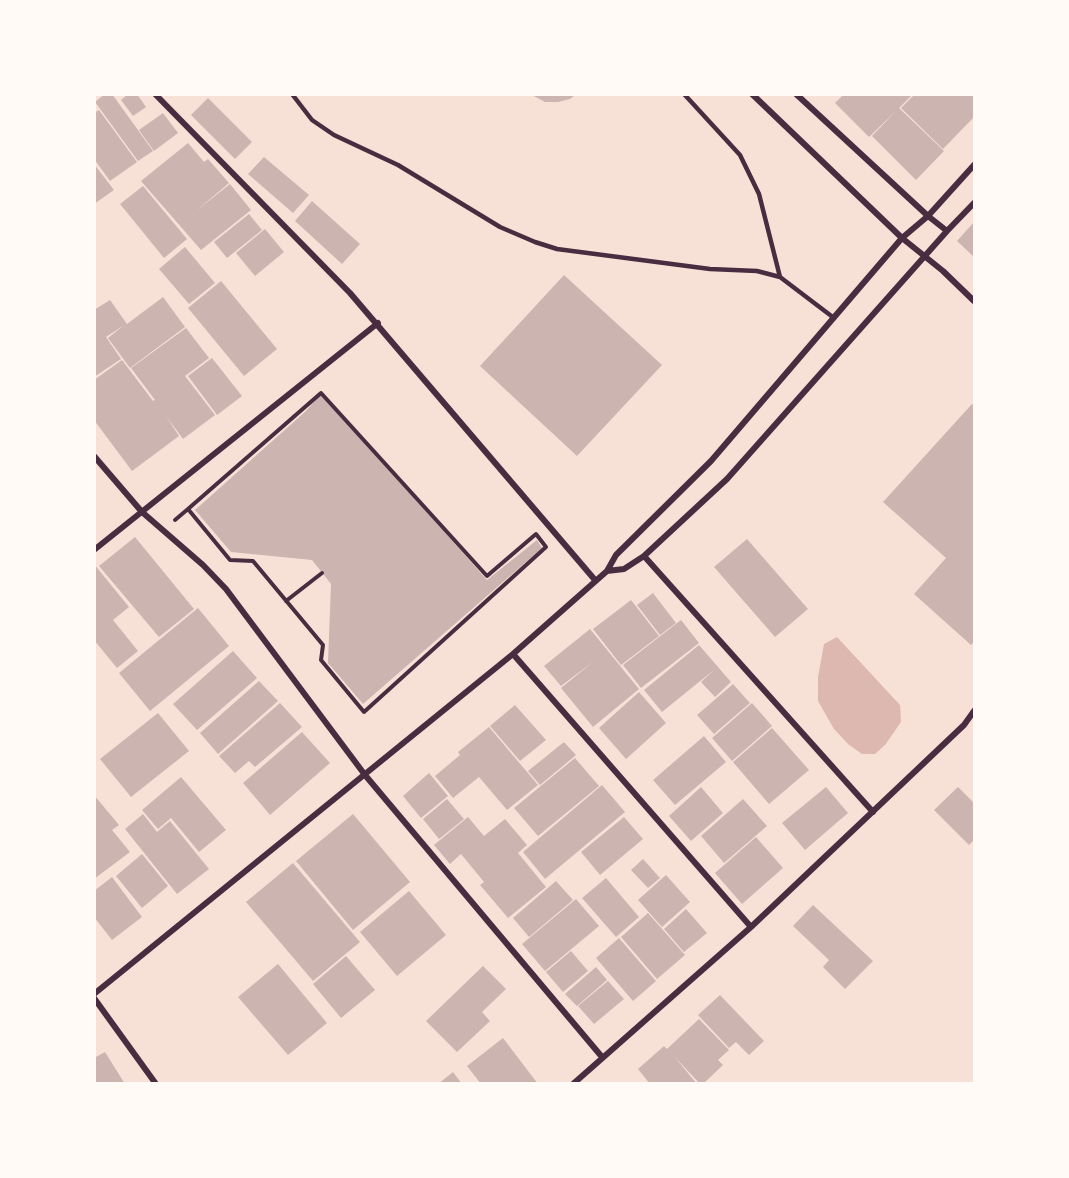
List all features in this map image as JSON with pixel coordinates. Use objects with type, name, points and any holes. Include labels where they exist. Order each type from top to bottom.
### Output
[{"type":"street","points":[[155,94],[350,292],[595,580]]},
{"type":"street","points":[[752,94],[922,257],[943,271],[975,301]]},
{"type":"street","points":[[796,94],[947,231]]},
{"type":"street","points":[[94,994],[366,776],[513,654],[607,571],[616,555],[711,461],[902,238],[928,216],[975,165]]},
{"type":"street","points":[[607,571],[624,570],[644,556],[727,479],[922,257],[975,203]]},
{"type":"street","points":[[94,550],[378,323]]},
{"type":"street","points":[[94,456],[142,512],[226,589],[366,776],[602,1057]]},
{"type":"street","points":[[644,556],[873,812]]},
{"type":"street","points":[[513,654],[751,927]]},
{"type":"street","points":[[573,1083],[751,927],[964,725],[975,711]]},
{"type":"street","points":[[94,999],[156,1083]]},
{"type":"lane","points":[[292,94],[312,120],[334,135],[398,165],[500,227],[535,242],[557,249],[607,256],[710,269],[757,271],[780,277],[834,318]]},
{"type":"lane","points":[[684,94],[740,155],[759,194],[780,277]]},
{"type":"path","points":[[321,393],[487,576],[536,534],[546,547],[364,712],[321,660],[323,645],[286,601],[253,561],[230,560],[188,509],[321,393]]},
{"type":"path","points":[[286,601],[322,573]]},
{"type":"shaded area","points":[[837,637],[900,705],[901,722],[885,745],[875,754],[862,754],[848,744],[834,729],[818,701],[818,677],[824,644]]},
{"type":"building","points":[[105,94],[112,94],[153,151],[138,161],[95,102]]},
{"type":"building","points":[[128,94],[137,94],[146,107],[133,116],[121,100]]},
{"type":"building","points":[[530,94],[576,94],[570,99],[545,102]]},
{"type":"building","points":[[844,94],[913,94],[899,108],[944,151],[916,180],[872,136],[896,111],[869,137],[835,103]]},
{"type":"building","points":[[915,94],[974,94],[974,117],[943,149],[901,108]]},
{"type":"building","points":[[208,98],[252,142],[235,159],[191,115]]},
{"type":"building","points":[[99,110],[137,162],[110,181],[94,159],[94,113]]},
{"type":"building","points":[[163,113],[178,133],[154,151],[139,130]]},
{"type":"building","points":[[188,143],[204,162],[208,159],[229,183],[196,211],[230,184],[251,210],[201,250],[141,181]]},
{"type":"building","points":[[264,157],[309,195],[293,213],[248,174]]},
{"type":"building","points":[[94,164],[114,190],[94,204]]},
{"type":"building","points":[[143,186],[187,239],[164,258],[120,204]]},
{"type":"building","points":[[312,201],[360,244],[342,264],[295,221]]},
{"type":"building","points":[[249,214],[262,230],[227,258],[214,242]]},
{"type":"building","points":[[974,222],[974,257],[957,241]]},
{"type":"building","points":[[265,229],[284,252],[255,276],[236,253]]},
{"type":"building","points":[[185,247],[215,283],[189,304],[159,269]]},
{"type":"building","points":[[564,275],[662,365],[577,456],[480,366]]},
{"type":"building","points":[[221,281],[277,349],[244,376],[188,308]]},
{"type":"building","points":[[163,297],[185,327],[130,368],[108,338],[124,325],[106,337],[121,359],[94,377],[94,310],[110,300],[127,324]]},
{"type":"building","points":[[186,328],[209,358],[185,376],[215,415],[183,439],[166,416],[179,436],[132,471],[94,420],[94,380],[122,360],[153,401],[155,400],[131,368]]},
{"type":"building","points":[[212,358],[242,396],[217,415],[188,376]]},
{"type":"building","points":[[321,393],[487,580],[537,540],[542,548],[363,704],[328,663],[331,584],[312,560],[231,552],[195,510],[306,411]]},
{"type":"building","points":[[972,404],[974,406],[974,642],[971,645],[914,594],[946,558],[883,502]]},
{"type":"building","points":[[135,537],[194,609],[159,637],[99,566]]},
{"type":"building","points":[[747,539],[808,609],[775,637],[714,567]]},
{"type":"building","points":[[94,564],[129,607],[113,620],[138,651],[117,668],[94,640]]},
{"type":"building","points":[[653,593],[676,623],[660,635],[637,605]]},
{"type":"building","points":[[631,600],[659,636],[621,665],[593,629]]},
{"type":"building","points":[[198,608],[229,646],[150,711],[119,673]]},
{"type":"building","points":[[681,620],[699,643],[641,688],[623,665]]},
{"type":"building","points":[[590,629],[639,689],[593,727],[561,688],[594,661],[561,686],[544,666]]},
{"type":"building","points":[[699,645],[731,682],[715,697],[701,682],[715,669],[662,712],[644,690]]},
{"type":"building","points":[[233,651],[257,678],[197,730],[173,704]]},
{"type":"building","points":[[259,681],[278,701],[218,754],[200,733]]},
{"type":"building","points":[[733,684],[750,703],[714,734],[697,715]]},
{"type":"building","points":[[639,692],[666,723],[626,759],[599,728]]},
{"type":"building","points":[[280,703],[302,727],[255,767],[249,761],[235,773],[219,756]]},
{"type":"building","points":[[752,703],[772,726],[732,761],[712,738]]},
{"type":"building","points":[[515,705],[546,740],[520,761],[490,726]]},
{"type":"building","points":[[158,713],[189,751],[131,797],[100,759]]},
{"type":"building","points":[[489,727],[538,785],[507,810],[479,777],[453,798],[435,776],[460,755],[458,752]]},
{"type":"building","points":[[772,728],[809,770],[769,804],[733,762]]},
{"type":"building","points":[[302,732],[330,763],[270,815],[243,783]]},
{"type":"building","points":[[704,736],[726,762],[675,805],[653,780]]},
{"type":"building","points":[[564,742],[576,755],[540,785],[528,771]]},
{"type":"building","points":[[575,758],[599,786],[538,836],[514,808]]},
{"type":"building","points":[[429,773],[448,796],[421,818],[403,796]]},
{"type":"building","points":[[181,777],[226,830],[199,852],[171,818],[158,829],[142,810]]},
{"type":"building","points":[[602,785],[625,812],[545,879],[523,852]]},
{"type":"building","points":[[701,787],[723,813],[691,841],[669,816]]},
{"type":"building","points":[[826,787],[848,813],[805,850],[782,823]]},
{"type":"building","points":[[958,787],[974,803],[974,840],[969,845],[934,810]]},
{"type":"building","points":[[94,795],[119,825],[112,830],[130,852],[94,879]]},
{"type":"building","points":[[447,799],[464,819],[439,839],[423,819]]},
{"type":"building","points":[[743,799],[767,826],[724,863],[701,836]]},
{"type":"building","points":[[143,814],[157,832],[170,821],[209,869],[177,894],[125,829]]},
{"type":"building","points":[[353,814],[410,882],[353,930],[296,861]]},
{"type":"building","points":[[468,817],[484,836],[505,819],[527,845],[518,853],[546,887],[508,918],[480,885],[484,882],[461,854],[450,864],[434,845]]},
{"type":"building","points":[[624,817],[643,839],[600,875],[581,852]]},
{"type":"building","points":[[756,837],[783,868],[742,904],[715,873]]},
{"type":"building","points":[[142,854],[168,886],[142,908],[116,876]]},
{"type":"building","points":[[643,859],[660,878],[648,888],[631,870]]},
{"type":"building","points":[[293,863],[360,942],[313,981],[246,902]]},
{"type":"building","points":[[666,875],[690,902],[662,927],[638,900]]},
{"type":"building","points":[[112,877],[142,917],[112,940],[94,917],[94,891]]},
{"type":"building","points":[[606,878],[639,917],[616,937],[582,898]]},
{"type":"building","points":[[556,881],[573,900],[529,937],[513,918]]},
{"type":"building","points":[[409,891],[446,935],[397,976],[360,932]]},
{"type":"building","points":[[576,899],[599,926],[545,971],[522,944]]},
{"type":"building","points":[[813,905],[873,961],[845,989],[823,967],[829,960],[793,926]]},
{"type":"building","points":[[686,909],[707,933],[684,952],[664,929]]},
{"type":"building","points":[[648,913],[685,955],[657,979],[621,937]]},
{"type":"building","points":[[619,938],[656,981],[633,1001],[596,958]]},
{"type":"building","points":[[571,951],[588,971],[563,992],[546,972]]},
{"type":"building","points":[[346,956],[375,990],[341,1018],[313,984]]},
{"type":"building","points":[[278,964],[327,1023],[288,1055],[238,997]]},
{"type":"building","points":[[483,966],[506,989],[482,1012],[490,1021],[457,1052],[426,1021]]},
{"type":"building","points":[[596,967],[607,980],[577,1006],[565,994]]},
{"type":"building","points":[[608,981],[624,999],[594,1024],[578,1006]]},
{"type":"building","points":[[720,995],[764,1041],[749,1055],[736,1042],[729,1048],[698,1015]]},
{"type":"building","points":[[699,1019],[729,1050],[718,1060],[723,1065],[703,1084],[700,1084],[674,1056],[697,1084],[650,1084],[638,1069],[664,1046],[667,1049]]},
{"type":"building","points":[[503,1038],[538,1084],[481,1084],[467,1066]]},
{"type":"building","points":[[105,1052],[125,1084],[94,1084],[94,1058]]},
{"type":"building","points":[[453,1072],[462,1084],[438,1084]]}]
